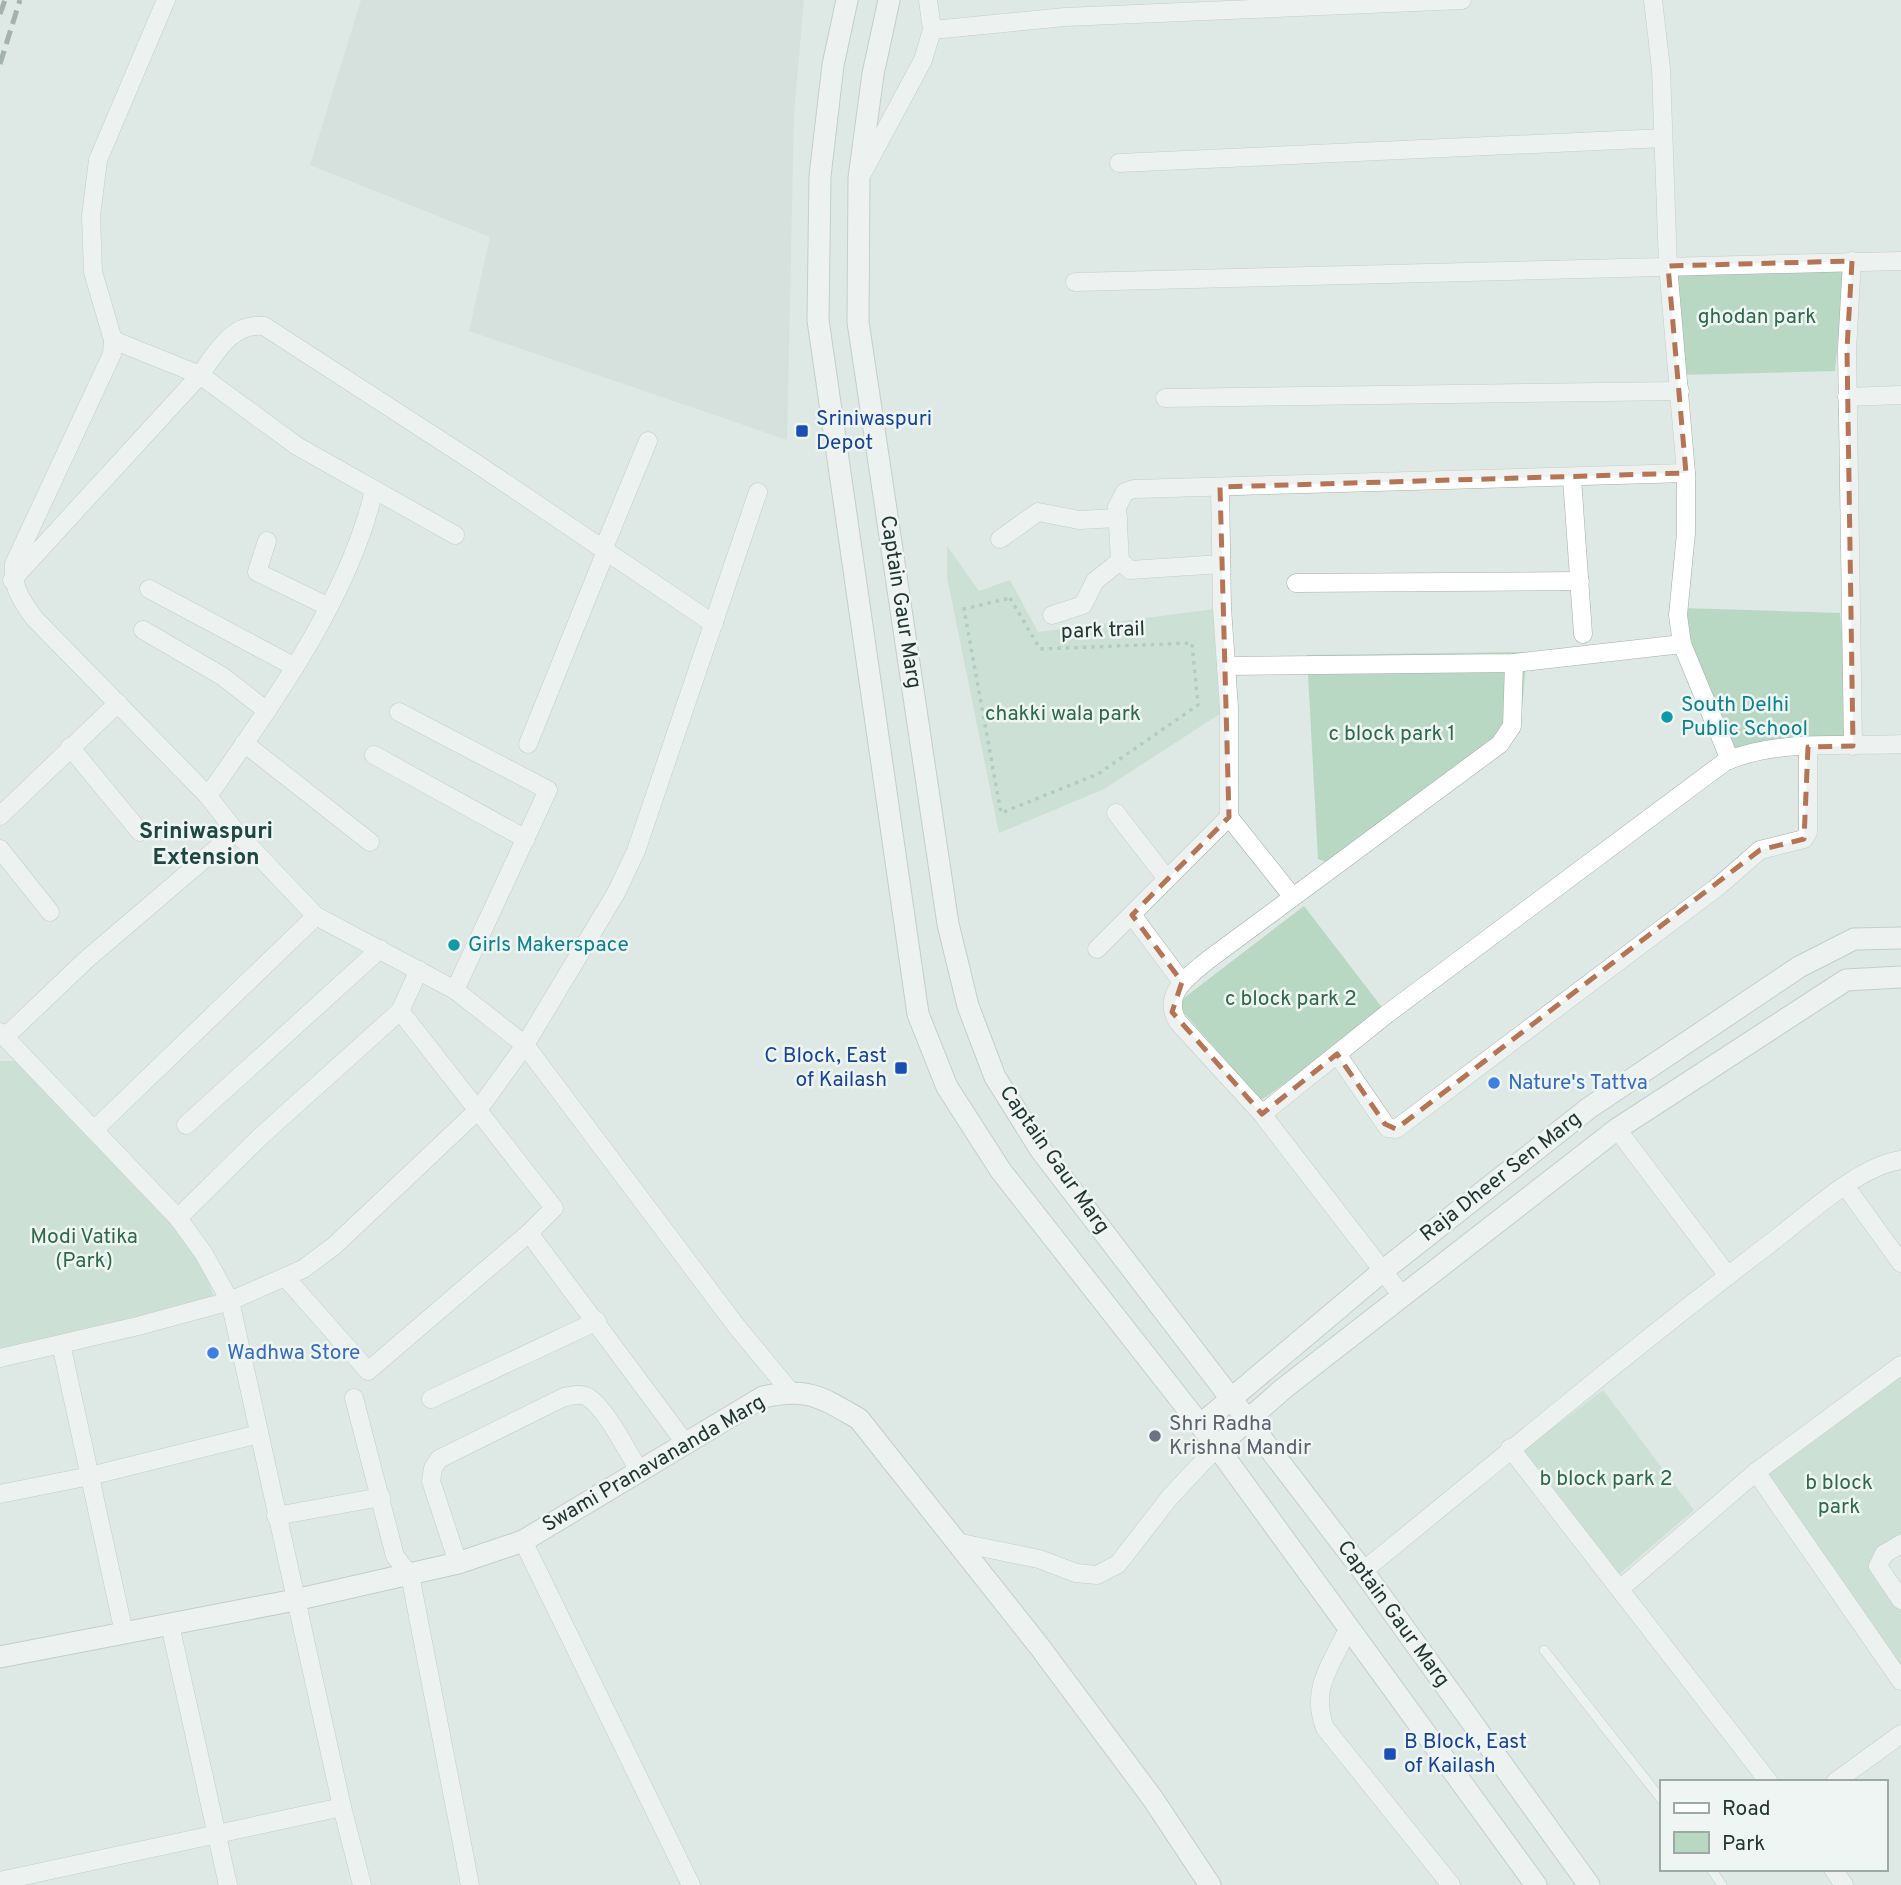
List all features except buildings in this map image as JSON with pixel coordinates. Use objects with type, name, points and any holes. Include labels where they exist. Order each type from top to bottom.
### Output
[{"type":"main road","name":"Captain Gaur Marg","points":[[847,0],[833,65],[820,176],[818,320],[918,1014],[947,1087],[1002,1171],[1217,1447],[1536,1885]]},
{"type":"main road","name":"Captain Gaur Marg","points":[[889,0],[873,74],[859,178],[858,321],[948,924],[968,1006],[995,1077],[1040,1149],[1363,1571],[1589,1885]]},
{"type":"main road","name":"Raja Dheer Sen Marg","points":[[1200,1425],[1384,1270],[1589,1108],[1799,967],[1853,939],[1901,938]]},
{"type":"main road","name":"Raja Dheer Sen Marg","points":[[1217,1447],[1248,1418],[1617,1129],[1846,980],[1901,976]]},
{"type":"main road","name":"Swami Pranavananda Marg","points":[[0,1657],[295,1600],[458,1563],[523,1541],[763,1397],[790,1391],[821,1396],[859,1419],[1153,1799],[1210,1885]]},
{"type":"street","points":[[166,0],[98,160],[91,216],[93,272],[113,340],[112,354],[106,372],[14,564],[12,580],[19,597],[34,618],[208,796],[236,832],[316,916],[455,989],[525,1045],[737,1328],[790,1391]]},
{"type":"street","points":[[859,178],[923,60],[932,30],[928,0]]},
{"type":"street","points":[[932,30],[1047,18],[1383,1],[1462,0]]},
{"type":"street","points":[[1653,0],[1661,69],[1668,266],[1686,473],[1686,533],[1678,606],[1682,644],[1730,760]]},
{"type":"street","points":[[1119,163],[1662,138]]},
{"type":"street","points":[[1852,261],[1847,397],[1853,746]]},
{"type":"street","points":[[1075,282],[1901,261]]},
{"type":"street","points":[[12,580],[200,375],[225,341],[239,330],[252,325],[264,326],[714,624]]},
{"type":"street","points":[[113,340],[200,375],[298,446],[455,535]]},
{"type":"street","points":[[1165,398],[1680,391]]},
{"type":"street","points":[[1847,397],[1901,396]]},
{"type":"street","points":[[528,744],[648,440]]},
{"type":"street","points":[[1221,564],[1130,570],[1120,561],[1119,499],[1134,489],[1686,473]]},
{"type":"street","points":[[1572,478],[1584,634]]},
{"type":"street","points":[[1220,487],[1229,817],[1292,896]]},
{"type":"street","points":[[208,796],[295,667],[364,533],[374,489]]},
{"type":"street","points":[[0,1357],[230,1301],[286,1278],[334,1246],[478,1110],[525,1045],[616,893],[636,851],[758,492]]},
{"type":"street","points":[[1000,539],[1038,512],[1079,520],[1118,518]]},
{"type":"street","points":[[267,541],[257,572],[327,606]]},
{"type":"street","points":[[1052,615],[1083,605],[1095,581],[1120,561]]},
{"type":"street","points":[[1296,583],[1580,581]]},
{"type":"street","points":[[149,589],[295,667]]},
{"type":"street","points":[[143,630],[222,676],[267,711]]},
{"type":"street","points":[[1226,666],[1514,663],[1682,644]]},
{"type":"street","points":[[1403,1297],[1262,1114],[1172,1012],[1173,996],[1182,982],[1292,896],[1500,744],[1512,726],[1514,663]]},
{"type":"street","points":[[0,816],[118,703]]},
{"type":"street","points":[[399,712],[548,790],[455,989]]},
{"type":"street","points":[[244,743],[370,842]]},
{"type":"street","points":[[1262,1114],[1683,792],[1730,760],[1770,748],[1901,744]]},
{"type":"street","points":[[70,747],[140,832]]},
{"type":"street","points":[[1337,1054],[1385,1124],[1396,1129],[1720,885],[1760,850],[1804,839],[1808,832],[1808,747]]},
{"type":"street","points":[[373,755],[526,839]]},
{"type":"street","points":[[1116,813],[1167,878]]},
{"type":"street","points":[[1097,949],[1229,817]]},
{"type":"street","points":[[236,832],[87,959],[3,1035],[178,1218],[204,1254],[230,1301],[276,1516],[362,1885]]},
{"type":"street","points":[[0,849],[50,912]]},
{"type":"street","points":[[1132,915],[1182,982]]},
{"type":"street","points":[[94,1130],[316,916]]},
{"type":"street","points":[[187,1125],[380,949]]},
{"type":"street","points":[[178,1218],[261,1136],[400,1012],[419,970]]},
{"type":"street","points":[[286,1278],[368,1371],[529,1233],[554,1208],[400,1012]]},
{"type":"street","points":[[1617,1129],[1728,1276]]},
{"type":"street","points":[[1363,1571],[1510,1448],[1728,1276],[1874,1168],[1901,1160]]},
{"type":"street","points":[[1846,1187],[1901,1263]]},
{"type":"street","points":[[529,1233],[686,1444]]},
{"type":"street","points":[[431,1399],[597,1321]]},
{"type":"street","points":[[61,1344],[124,1633]]},
{"type":"street","points":[[1620,1588],[1756,1472],[1901,1365]]},
{"type":"street","points":[[458,1563],[431,1481],[433,1468],[439,1459],[452,1452],[564,1397],[584,1395],[597,1406],[640,1472]]},
{"type":"street","points":[[354,1398],[395,1556],[410,1575],[470,1885]]},
{"type":"street","points":[[0,1494],[90,1476],[259,1434]]},
{"type":"street","points":[[956,1542],[1039,1559],[1076,1573],[1097,1575],[1118,1564],[1170,1497],[1217,1447]]},
{"type":"street","points":[[1510,1448],[1767,1780]]},
{"type":"street","points":[[1756,1472],[1901,1681]]},
{"type":"street","points":[[276,1516],[381,1497]]},
{"type":"street","points":[[523,1541],[691,1885]]},
{"type":"street","points":[[1901,1544],[1884,1554],[1878,1566],[1901,1600]]},
{"type":"street","points":[[170,1625],[228,1885]]},
{"type":"street","points":[[1348,1629],[1319,1692],[1318,1709],[1325,1728],[1451,1885]]},
{"type":"street","points":[[1838,1780],[1901,1734]]},
{"type":"street","points":[[0,1881],[342,1807]]},
{"type":"lane","points":[[1544,1650],[1660,1798]]},
{"type":"path","name":"park trail","points":[[1010,598],[1040,649],[1192,643],[1198,705],[1098,774],[1020,806],[1001,813],[964,609],[1010,598]]},
{"type":"highlighted area","points":[[1852,261],[1847,349],[1853,746],[1808,747],[1804,839],[1760,850],[1396,1129],[1385,1124],[1337,1054],[1262,1114],[1172,1012],[1182,982],[1132,915],[1229,817],[1220,487],[1686,473],[1668,266]]},
{"type":"shaded area","points":[[361,0],[804,0],[794,113],[787,440],[469,331],[490,237],[310,165]]},
{"type":"green space","name":"ghodan park","points":[[1846,259],[1835,371],[1677,375],[1672,262]]},
{"type":"green space","name":"chakki wala park","points":[[947,546],[979,591],[1010,580],[1038,632],[1222,608],[1229,708],[1104,789],[999,833],[947,577]]},
{"type":"green space","points":[[1682,608],[1840,613],[1853,746],[1736,757],[1682,644]]},
{"type":"green space","name":"c block park 1","points":[[1527,652],[1520,732],[1500,751],[1340,867],[1318,859],[1307,655]]},
{"type":"green space","name":"c block park 2","points":[[1304,906],[1387,1014],[1261,1100],[1176,1004]]},
{"type":"green space","name":"Modi Vatika (Park)","points":[[0,1061],[27,1061],[198,1249],[216,1303],[0,1352]]},
{"type":"green space","name":"b block park","points":[[1901,1364],[1901,1551],[1880,1566],[1901,1596],[1901,1690],[1753,1483]]},
{"type":"green space","name":"b block park 2","points":[[1603,1390],[1694,1510],[1616,1577],[1521,1452]]},
{"type":"railway","points":[[0,14],[5,0]]},
{"type":"railway","points":[[0,64],[20,0]]},
{"type":"place","name":"Sriniwaspuri Depot","points":[[802,431]]},
{"type":"place","name":"South Delhi Public School","points":[[1667,717]]},
{"type":"place","name":"Girls Makerspace","points":[[454,945]]},
{"type":"place","name":"C Block, East of Kailash","points":[[901,1068]]},
{"type":"place","name":"Nature's Tattva","points":[[1494,1083]]},
{"type":"place","name":"Wadhwa Store","points":[[213,1353]]},
{"type":"place","name":"Shri Radha Krishna Mandir","points":[[1155,1436]]},
{"type":"place","name":"B Block, East of Kailash","points":[[1390,1754]]},
{"type":"district","name":"Sriniwaspuri Extension","points":[[206,845]]}]
